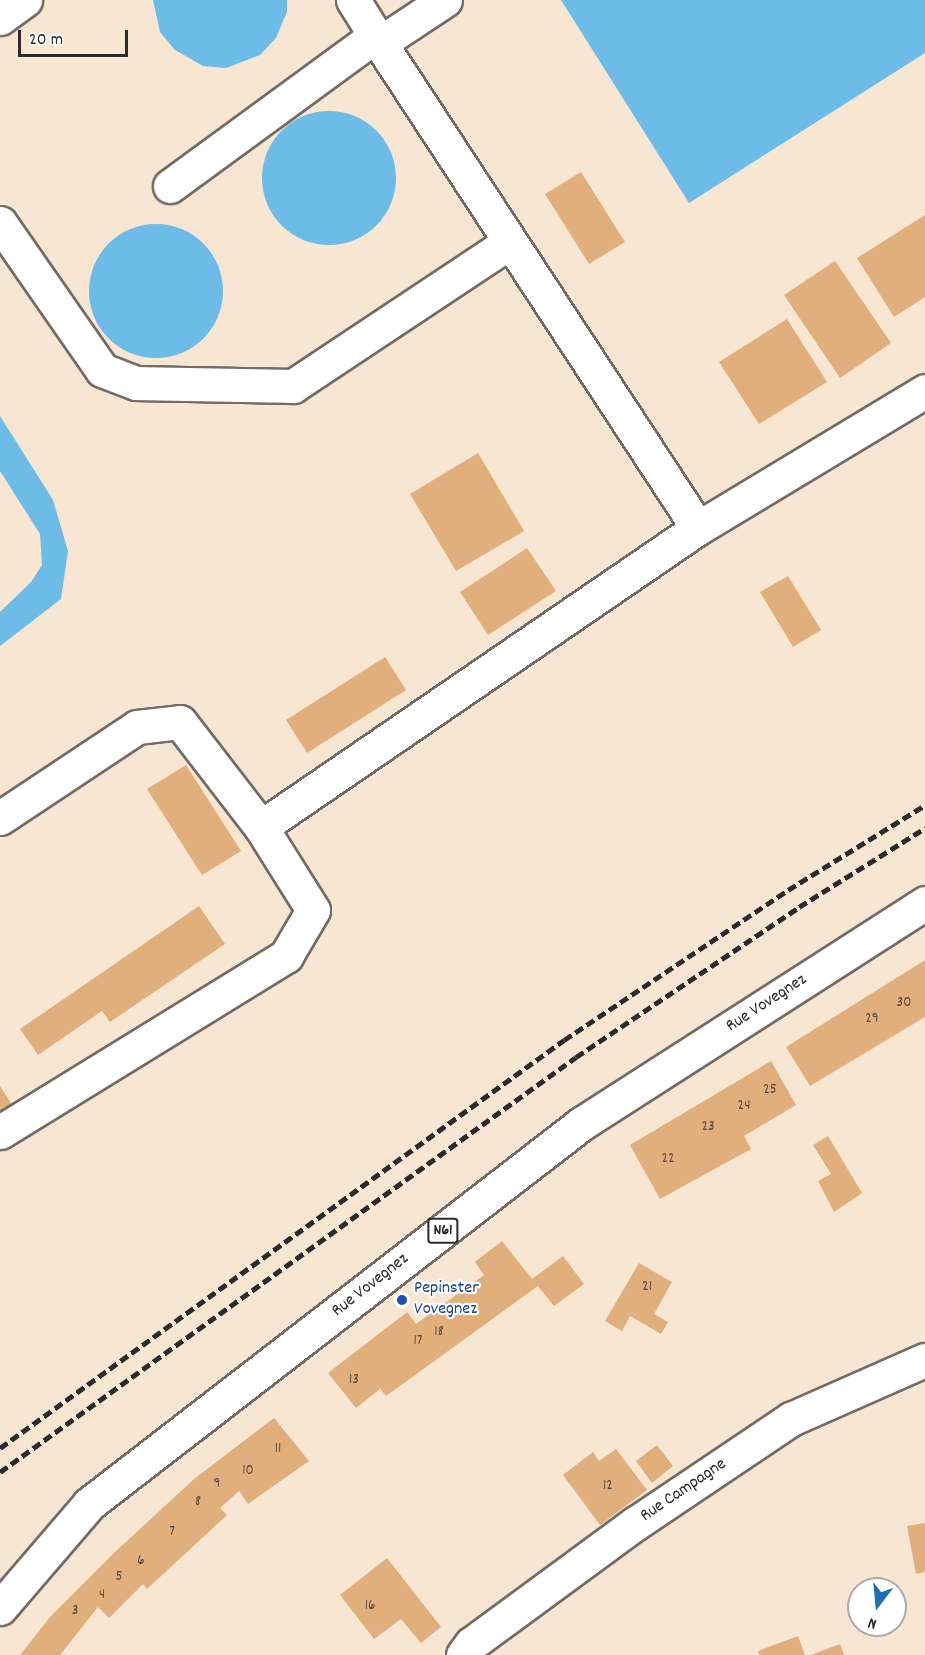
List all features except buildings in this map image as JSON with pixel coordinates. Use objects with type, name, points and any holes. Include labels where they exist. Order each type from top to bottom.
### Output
[{"type":"main road","points":[[0,18],[25,0]]},
{"type":"main road","points":[[353,0],[698,528]]},
{"type":"main road","points":[[170,186],[378,40],[445,0]]},
{"type":"main road","points":[[0,222],[102,369],[136,383],[293,386],[510,242]]},
{"type":"main road","points":[[261,827],[698,528],[925,391]]},
{"type":"main road","points":[[0,818],[137,727],[180,722],[261,827],[313,910],[286,956],[0,1132]]},
{"type":"main road","name":"Rue Vovegnez","points":[[0,1608],[89,1504],[581,1124],[925,903]]},
{"type":"main road","name":"Rue Campagne","points":[[463,1655],[471,1644],[636,1523],[791,1419],[925,1360]]},
{"type":"water","points":[[153,0],[287,0],[287,12],[276,38],[260,55],[226,68],[203,66],[175,50],[160,32]]},
{"type":"water","points":[[561,0],[925,0],[925,53],[689,203]]},
{"type":"water","points":[[329,111],[355,116],[377,130],[391,152],[396,178],[391,204],[377,226],[355,240],[329,245],[303,240],[281,226],[267,204],[262,178],[267,152],[281,130],[303,116]]},
{"type":"water","points":[[156,224],[182,229],[204,243],[218,265],[223,291],[218,317],[204,339],[182,353],[156,358],[130,353],[108,339],[94,317],[89,291],[94,265],[108,243],[130,229]]},
{"type":"water","points":[[0,416],[53,500],[68,551],[61,599],[0,646],[0,612],[31,582],[42,565],[40,534],[0,471]]},
{"type":"railway","points":[[0,1448],[564,1040],[788,890],[925,805]]},
{"type":"railway","points":[[0,1472],[576,1057],[799,907],[925,828]]},
{"type":"place","name":"Pepinster Vovegnez","points":[[402,1300]]}]
